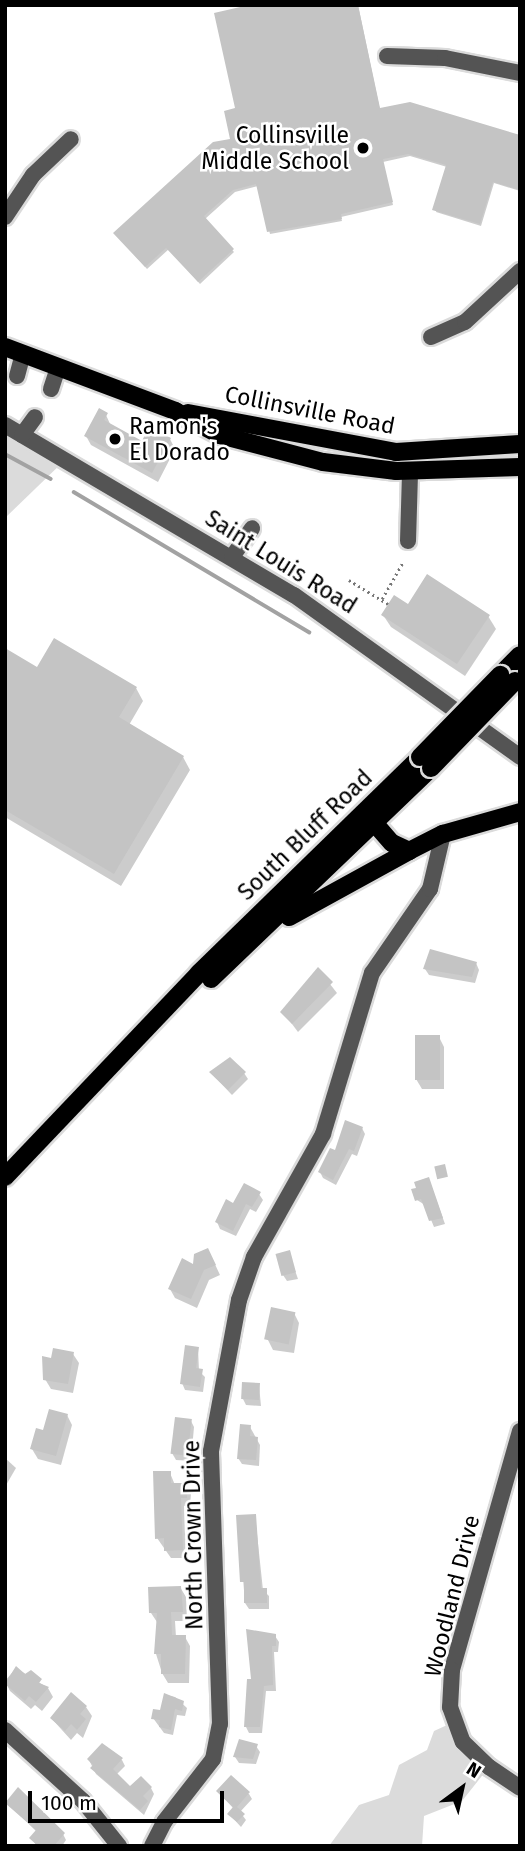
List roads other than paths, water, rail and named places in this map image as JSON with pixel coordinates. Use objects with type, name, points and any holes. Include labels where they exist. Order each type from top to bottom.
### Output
[{"type":"main road","name":"Collinsville Road","points":[[5,347],[175,411],[220,435],[324,462],[410,471],[519,467]]},
{"type":"main road","name":"Collinsville Road","points":[[175,411],[347,445],[411,451],[520,444]]},
{"type":"main road","points":[[410,471],[411,451]]},
{"type":"main road","name":"South Bluff Road","points":[[126,1052],[170,1018],[253,939],[512,677],[520,655]]},
{"type":"main road","points":[[253,939],[443,834],[520,812]]},
{"type":"main road","points":[[370,819],[392,843],[409,851]]},
{"type":"main road","name":"South Bluff Road","points":[[5,1177],[298,874],[370,819]]},
{"type":"street","points":[[387,55],[445,58],[520,73]]},
{"type":"street","points":[[5,218],[33,175],[71,139]]},
{"type":"street","points":[[431,337],[465,322],[520,271]]},
{"type":"street","points":[[17,376],[23,354]]},
{"type":"street","points":[[51,388],[58,367]]},
{"type":"street","points":[[22,435],[35,417]]},
{"type":"street","name":"Saint Louis Road","points":[[5,425],[232,557],[376,650],[520,757]]},
{"type":"street","points":[[408,541],[410,471]]},
{"type":"street","points":[[232,557],[251,528]]},
{"type":"street","name":"North Crown Drive","points":[[152,1846],[164,1822],[213,1759],[220,1724],[211,1451],[239,1300],[254,1257],[323,1135],[372,973],[430,889],[443,834]]},
{"type":"street","name":"Woodland Drive","points":[[520,1431],[516,1458],[452,1671],[450,1707],[463,1742],[489,1768],[520,1788]]},
{"type":"street","points":[[5,1730],[83,1801],[119,1846]]},
{"type":"waterway","points":[[5,454],[51,479]]},
{"type":"waterway","points":[[74,492],[309,632]]},
{"type":"place","name":"Collinsville Middle School","points":[[363,148]]},
{"type":"place","name":"Ramon's El Dorado","points":[[115,439]]}]
